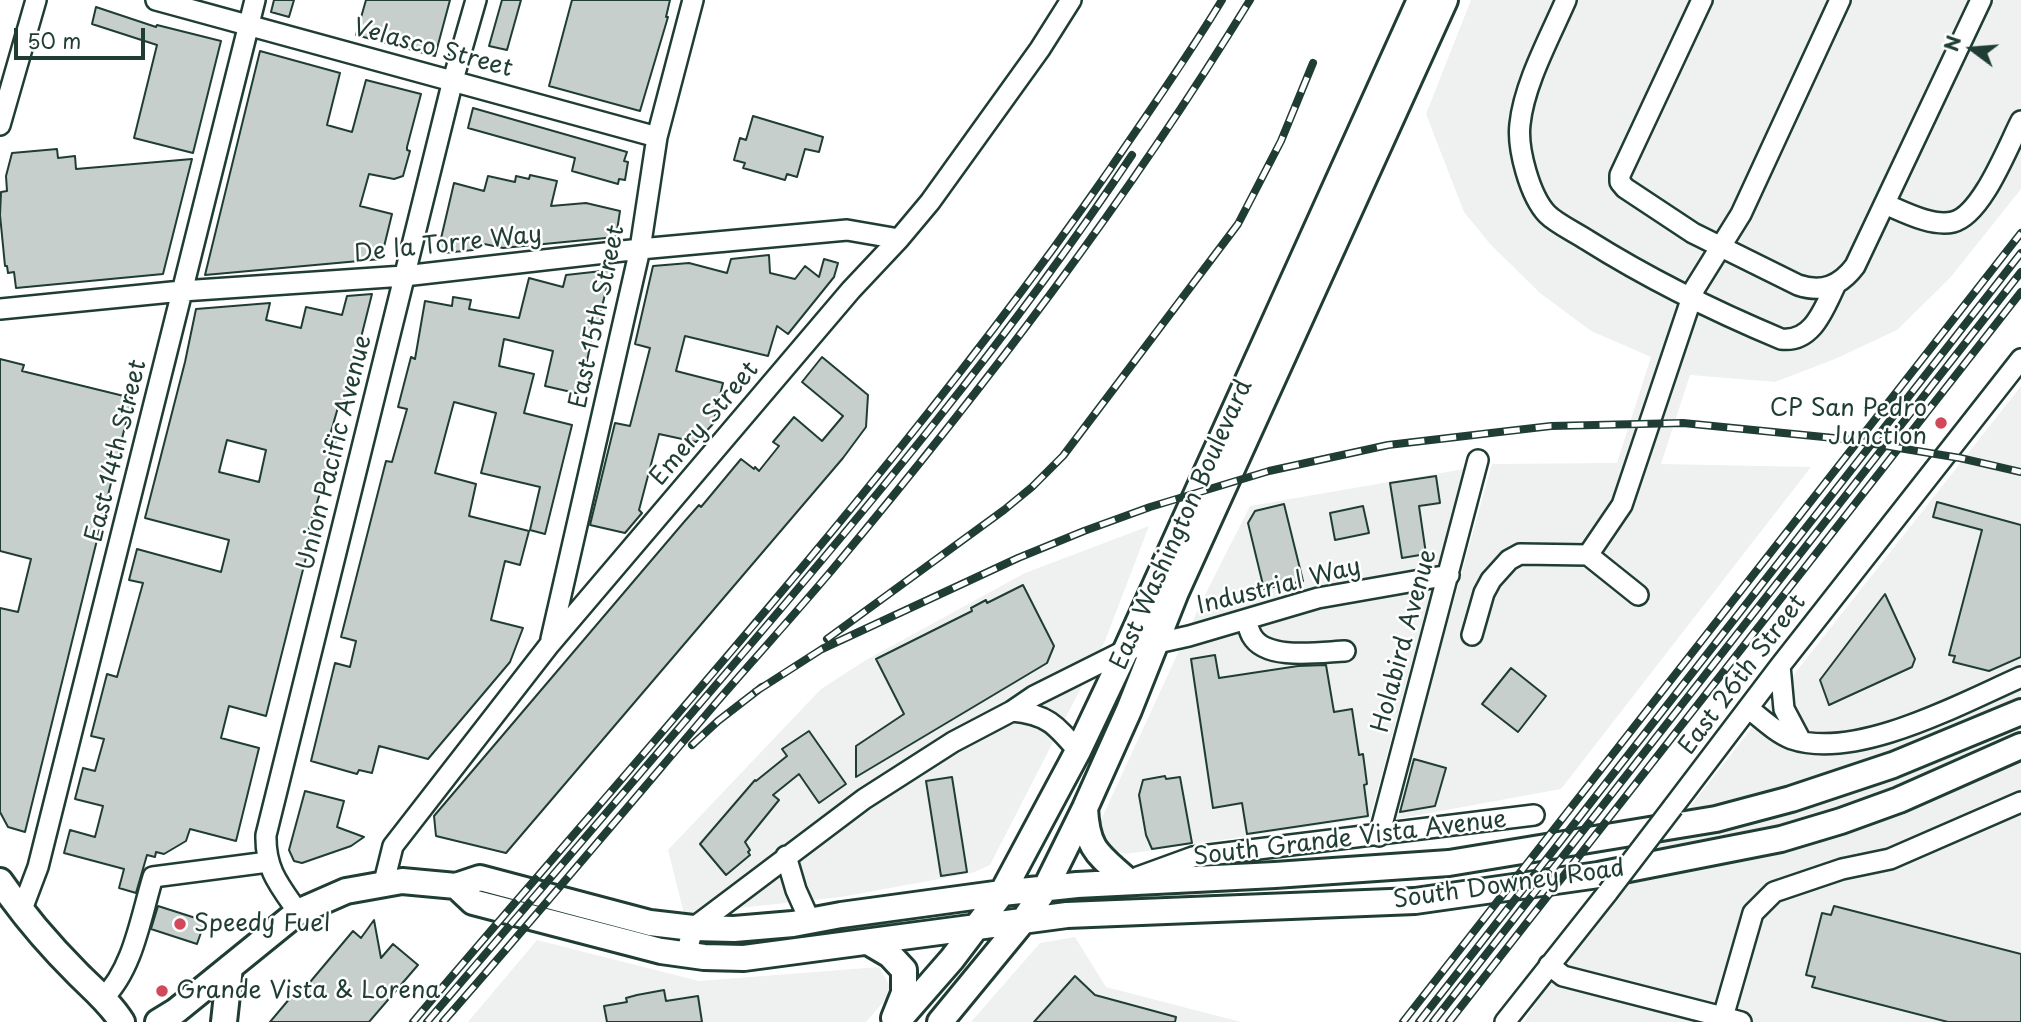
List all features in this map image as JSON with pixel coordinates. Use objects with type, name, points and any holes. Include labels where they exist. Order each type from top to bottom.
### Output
[{"type":"main road","name":"East Washington Boulevard","points":[[894,1022],[952,959],[1003,893],[1077,751],[1126,650],[1420,0]]},
{"type":"main road","name":"East Washington Boulevard","points":[[940,1022],[1023,921],[1045,889],[1125,721],[1182,580],[1445,0]]},
{"type":"main road","name":"South Downey Road","points":[[1003,893],[1128,881],[1275,875],[1449,863],[1716,819],[1791,799],[1893,765],[2021,712]]},
{"type":"main road","name":"South Downey Road","points":[[976,927],[1067,915],[1415,901],[1598,875],[1781,839],[1899,800],[2021,746]]},
{"type":"main road","points":[[1085,808],[1086,830],[1093,849],[1128,881]]},
{"type":"main road","points":[[158,1022],[298,912],[345,891],[384,883],[420,881],[456,886],[480,878],[650,923],[734,929],[810,921],[1003,893]]},
{"type":"main road","points":[[0,881],[21,912],[113,1008],[122,1022]]},
{"type":"main road","points":[[456,886],[473,902],[661,951],[686,955],[744,958],[976,927]]},
{"type":"main road","points":[[867,942],[890,954],[904,970],[904,993],[894,1022]]},
{"type":"main road","points":[[224,1022],[230,967]]},
{"type":"street","points":[[0,125],[36,0]]},
{"type":"street","name":"Velasco Street","points":[[156,0],[657,137]]},
{"type":"street","name":"East 14th Street","points":[[21,912],[38,866],[255,0]]},
{"type":"street","name":"Union Pacific Avenue","points":[[298,912],[273,876],[268,862],[266,855],[269,824],[453,80],[476,0]]},
{"type":"street","name":"East 15th Street","points":[[550,644],[640,250],[657,137],[693,0]]},
{"type":"street","name":"Emery Street","points":[[384,883],[393,846],[550,644],[851,290],[930,202],[1032,60],[1071,0]]},
{"type":"street","points":[[1566,0],[1533,74],[1520,125],[1523,158],[1533,191],[1547,214],[1606,252],[1711,310],[1781,338],[1790,340],[1807,333],[1836,284]]},
{"type":"street","points":[[1702,0],[1620,175],[1620,182],[1693,233],[1798,285],[1816,289],[1836,284],[1847,277],[1855,266],[1981,0]]},
{"type":"street","points":[[1588,555],[1622,505],[1695,288],[1741,214],[1840,0]]},
{"type":"street","points":[[1885,204],[1936,222],[1952,222],[1963,217],[1982,197],[2021,121]]},
{"type":"street","name":"De la Torre Way","points":[[0,309],[182,291],[404,276],[848,230],[899,239]]},
{"type":"street","name":"East 26th Street","points":[[1506,1022],[2021,359]]},
{"type":"street","name":"Holabird Avenue","points":[[1379,835],[1478,460]]},
{"type":"street","points":[[1472,635],[1484,593],[1499,569],[1520,554],[1588,555],[1638,595]]},
{"type":"street","name":"Industrial Way","points":[[693,928],[786,856],[886,785],[953,742],[1012,711],[1034,696],[1126,650],[1246,620],[1318,598],[1449,575]]},
{"type":"street","points":[[1246,620],[1252,636],[1271,651],[1345,651]]},
{"type":"street","points":[[1780,666],[1784,709],[1801,741]]},
{"type":"street","points":[[1748,708],[1783,734],[1801,741],[1838,743],[1912,725],[2021,677]]},
{"type":"street","points":[[1012,711],[1044,717],[1057,726],[1077,751]]},
{"type":"street","points":[[1549,965],[1563,976],[1732,1020],[1753,913],[1774,892],[1842,869],[1890,859],[2021,802]]},
{"type":"street","name":"South Grande Vista Avenue","points":[[1128,881],[1193,857],[1534,815]]},
{"type":"street","points":[[786,856],[796,891],[810,921]]},
{"type":"street","points":[[103,998],[116,986],[124,972],[153,877],[268,862]]},
{"type":"street","points":[[686,955],[693,928]]},
{"type":"shaded area","points":[[1471,0],[2021,0],[2021,189],[1950,278],[1897,330],[1835,359],[1775,382],[1690,375],[1661,464],[1811,467],[1561,789],[1397,819],[1394,815],[1492,464],[1617,463],[1651,357],[1591,331],[1540,293],[1490,244],[1464,212],[1426,114]]},
{"type":"shaded area","points":[[2021,386],[2021,1022],[1524,1022],[1540,997]]},
{"type":"shaded area","points":[[1464,469],[1370,818],[1126,854],[1115,851],[1107,844],[1100,822],[1201,603],[1250,506]]},
{"type":"shaded area","points":[[1149,526],[1105,641],[990,865],[972,873],[841,897],[684,914],[668,850],[821,689],[866,660],[1025,573]]},
{"type":"shaded area","points":[[1075,937],[1106,987],[1241,1022],[971,1022],[1040,943]]},
{"type":"shaded area","points":[[537,940],[699,981],[879,967],[893,991],[866,1022],[468,1022]]},
{"type":"building","points":[[274,0],[294,0],[289,17],[271,12]]},
{"type":"building","points":[[366,0],[450,0],[435,56],[356,35]]},
{"type":"building","points":[[502,0],[521,0],[507,50],[489,46]]},
{"type":"building","points":[[572,0],[670,0],[668,17],[640,111],[549,86]]},
{"type":"building","points":[[96,7],[156,27],[157,25],[221,41],[193,153],[134,138],[157,45],[92,24]]},
{"type":"building","points":[[260,51],[340,73],[327,125],[352,132],[366,80],[421,94],[407,147],[410,151],[403,176],[394,179],[369,174],[360,206],[392,214],[381,259],[205,275]]},
{"type":"building","points":[[473,108],[627,152],[624,161],[628,162],[625,180],[619,179],[618,184],[572,171],[575,158],[468,128]]},
{"type":"building","points":[[753,116],[823,137],[819,152],[805,149],[797,177],[787,174],[785,180],[743,168],[745,163],[734,160],[740,138],[746,140]]},
{"type":"building","points":[[57,149],[58,158],[75,156],[76,169],[192,159],[163,274],[16,288],[14,272],[8,273],[5,266],[0,215],[1,192],[7,191],[6,176],[12,153]]},
{"type":"building","points":[[530,175],[557,181],[551,206],[586,203],[620,211],[616,237],[503,248],[475,242],[473,250],[444,253],[439,247],[454,183],[484,191],[488,176],[515,182],[516,176],[529,179]]},
{"type":"building","points":[[769,255],[770,273],[795,279],[805,266],[819,277],[824,259],[838,263],[834,277],[788,334],[777,326],[768,356],[685,336],[676,371],[723,383],[713,424],[696,442],[659,434],[639,510],[642,513],[625,533],[590,525],[615,423],[630,426],[650,348],[635,344],[653,266],[689,263],[727,273],[731,259]]},
{"type":"building","points":[[611,270],[598,323],[595,323],[580,394],[545,386],[553,351],[504,339],[499,366],[534,374],[524,413],[572,425],[545,534],[530,530],[540,487],[481,473],[496,413],[454,402],[435,473],[476,484],[469,516],[529,531],[520,565],[505,561],[491,620],[523,628],[510,662],[428,759],[379,746],[372,773],[359,770],[357,774],[311,761],[335,663],[350,667],[356,641],[341,637],[386,461],[392,462],[407,409],[398,407],[411,357],[415,359],[425,301],[452,306],[453,297],[471,300],[469,309],[519,318],[529,278],[563,287],[566,275]]},
{"type":"building","points":[[372,294],[344,405],[339,404],[330,435],[337,437],[309,529],[313,530],[266,716],[229,706],[221,738],[259,748],[236,841],[190,829],[186,841],[164,854],[156,852],[155,857],[147,855],[136,893],[119,888],[124,869],[64,853],[70,830],[95,837],[103,806],[75,799],[83,768],[95,771],[104,739],[91,736],[107,674],[117,677],[143,583],[129,580],[137,549],[221,572],[229,540],[145,518],[196,309],[270,303],[266,320],[301,328],[306,307],[342,315],[347,296]],"holes":[[[227,440],[266,450],[259,482],[219,472]]]},
{"type":"building","points":[[822,357],[868,395],[866,427],[843,458],[506,853],[436,836],[434,816],[684,522],[699,505],[701,507],[741,459],[759,471],[779,446],[773,442],[794,417],[822,441],[843,416],[802,382]]},
{"type":"building","points":[[0,359],[24,365],[22,371],[132,398],[25,832],[8,827],[0,812],[0,608],[18,612],[31,559],[0,551]]},
{"type":"building","points":[[1436,476],[1440,503],[1419,506],[1426,554],[1402,558],[1390,483]]},
{"type":"building","points":[[1937,502],[2021,525],[2021,657],[1989,671],[1953,662],[1955,656],[1949,655],[1982,530],[1933,517]]},
{"type":"building","points":[[1284,504],[1303,581],[1264,589],[1248,523],[1255,511]]},
{"type":"building","points":[[1363,506],[1369,533],[1335,540],[1330,513]]},
{"type":"building","points":[[1023,585],[1054,646],[1047,663],[856,777],[856,746],[904,714],[876,659],[972,611],[971,608],[986,600],[987,603]]},
{"type":"building","points":[[1885,594],[1915,659],[1912,667],[1829,705],[1820,680]]},
{"type":"building","points":[[1215,655],[1219,678],[1298,666],[1326,665],[1334,712],[1352,709],[1359,755],[1363,754],[1368,816],[1247,834],[1242,803],[1213,808],[1191,659]]},
{"type":"building","points":[[1511,668],[1546,696],[1518,732],[1482,704]]},
{"type":"building","points":[[809,731],[846,784],[819,803],[799,774],[773,795],[779,800],[745,842],[750,855],[726,875],[700,844],[755,780],[787,756],[782,749]]},
{"type":"building","points":[[1414,759],[1446,768],[1435,806],[1400,812]]},
{"type":"building","points":[[1165,776],[1166,779],[1180,777],[1192,843],[1152,849],[1146,835],[1139,795],[1143,780]]},
{"type":"building","points":[[952,777],[967,872],[941,876],[926,781]]},
{"type":"building","points":[[305,791],[344,801],[337,827],[364,837],[351,846],[302,863],[294,861],[289,850]]},
{"type":"building","points":[[158,906],[205,921],[197,944],[151,929]]},
{"type":"building","points":[[1834,906],[2021,954],[2021,1022],[1948,1022],[1812,987],[1815,977],[1806,975],[1822,913],[1831,915]]},
{"type":"building","points":[[374,920],[381,958],[393,944],[418,965],[369,1022],[270,1022],[296,991],[300,994],[353,931],[361,938]]},
{"type":"building","points":[[1075,976],[1095,995],[1176,1017],[1175,1022],[1034,1022]]},
{"type":"building","points":[[664,990],[666,1001],[698,996],[702,1022],[607,1022],[604,1006],[627,1002],[626,998],[637,995]]},
{"type":"railway","points":[[413,1022],[772,604],[946,390],[1110,169],[1222,0]]},
{"type":"railway","points":[[443,1022],[832,570],[944,433],[1104,221],[1203,75],[1250,0]]},
{"type":"railway","points":[[827,639],[1004,510],[1063,456],[1238,224],[1281,141],[1313,63]]},
{"type":"railway","points":[[427,1022],[885,484],[1037,290],[1132,155]]},
{"type":"railway","points":[[1403,1022],[2021,233]]},
{"type":"railway","points":[[1419,1022],[2021,253]]},
{"type":"railway","points":[[1433,1022],[2021,272]]},
{"type":"railway","points":[[1449,1022],[2021,292]]},
{"type":"railway","points":[[755,692],[822,649],[1018,558],[1084,531],[1150,507],[1269,471],[1388,445],[1551,426],[1683,423],[1844,439],[1960,458],[2021,472]]},
{"type":"railway","points":[[692,745],[762,687]]},
{"type":"place","name":"CP San Pedro Junction","points":[[1941,423]]},
{"type":"place","name":"Speedy Fuel","points":[[180,924]]},
{"type":"place","name":"Grande Vista & Lorena","points":[[162,991]]}]
